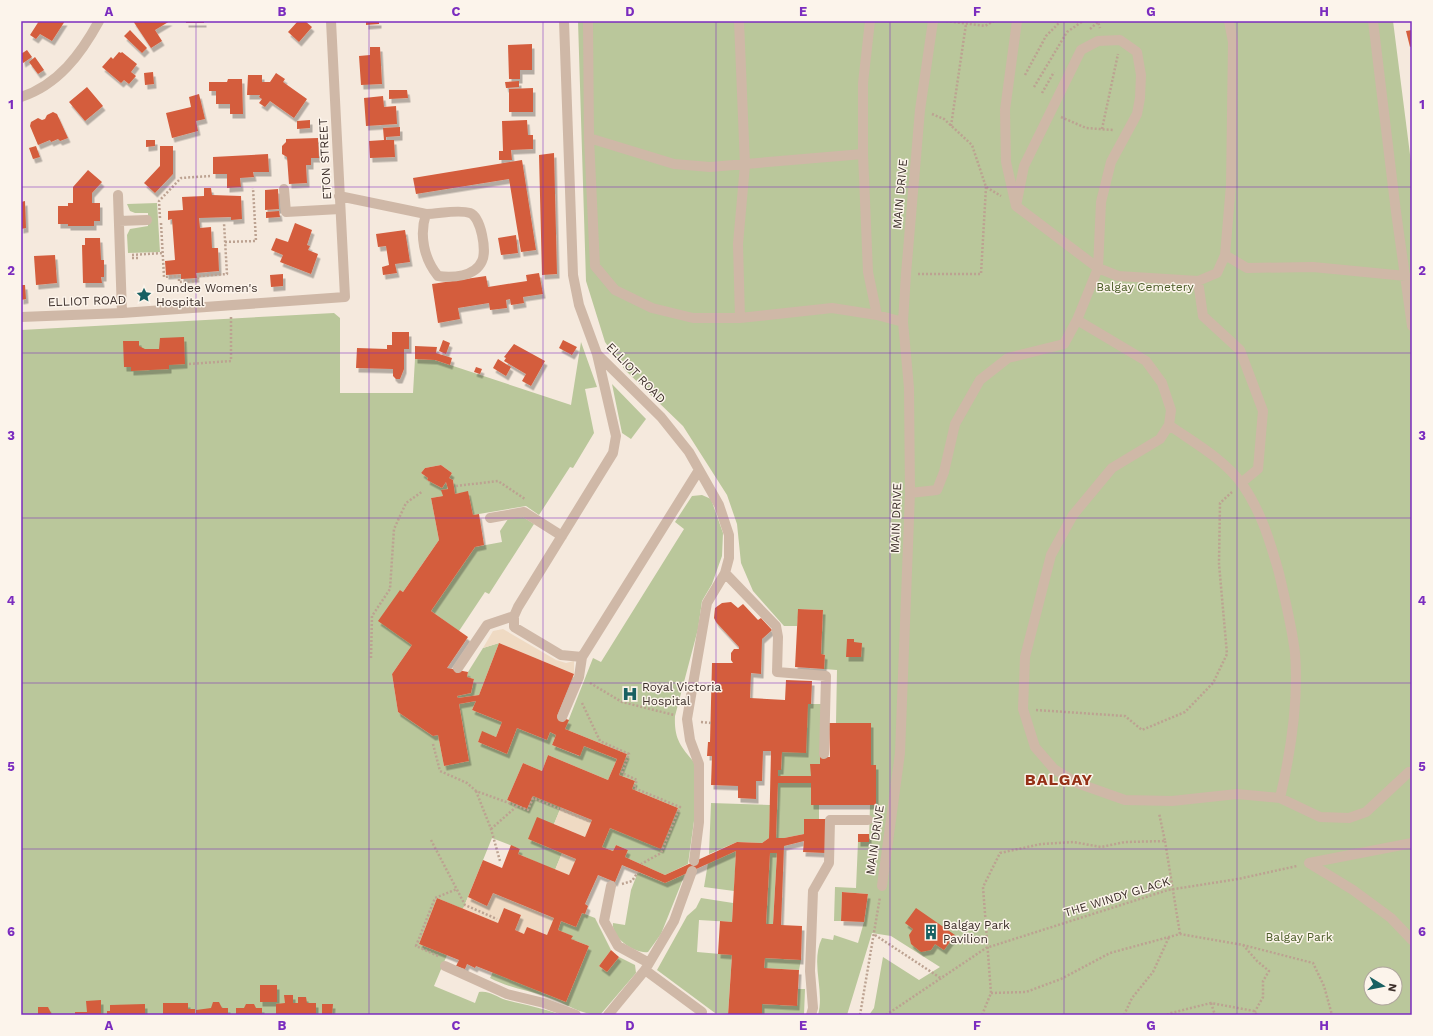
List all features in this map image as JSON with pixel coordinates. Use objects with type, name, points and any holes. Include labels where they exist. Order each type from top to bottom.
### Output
[{"type":"street","points":[[21,97],[32,93],[58,76],[81,52],[99,21]]},
{"type":"street","name":"ETON STREET","points":[[331,21],[345,296]]},
{"type":"street","name":"ELLIOT ROAD","points":[[564,21],[573,275],[579,305],[597,354],[661,418],[689,452],[719,505],[729,535],[729,558],[725,573],[707,603],[687,719],[690,740],[699,764],[699,822],[693,866],[674,922],[647,966],[608,1015]]},
{"type":"street","points":[[588,21],[589,138],[595,266],[615,290],[652,308],[693,318],[740,318],[832,308],[877,315],[904,322]]},
{"type":"street","points":[[739,21],[745,165],[738,244],[740,318]]},
{"type":"street","points":[[870,21],[863,83],[863,154],[868,272],[877,315]]},
{"type":"street","name":"MAIN DRIVE","points":[[882,886],[900,753],[910,493],[909,388],[904,322],[906,274],[920,110],[932,21]]},
{"type":"street","points":[[1017,21],[1005,110],[1006,162],[1016,206],[1098,268],[1118,276],[1198,281],[1217,273],[1225,255],[1231,185],[1233,42],[1229,21]]},
{"type":"street","points":[[1373,21],[1396,212],[1412,326]]},
{"type":"street","points":[[910,493],[937,490],[944,472],[955,424],[980,380],[1008,358],[1064,344],[1077,320],[1098,268],[1101,202],[1111,162],[1137,114],[1140,98],[1141,74],[1137,52],[1120,40],[1098,41],[1081,50],[1024,166],[1016,206]]},
{"type":"street","points":[[589,138],[674,164],[710,167],[863,154]]},
{"type":"street","points":[[284,189],[286,212],[340,209]]},
{"type":"street","points":[[118,195],[122,313]]},
{"type":"street","points":[[339,196],[426,214],[456,212],[470,213],[478,220],[484,251],[482,261],[476,268],[465,274],[451,278],[438,276],[426,258],[423,236],[423,223],[426,214]]},
{"type":"street","points":[[119,221],[147,220]]},
{"type":"street","points":[[1225,255],[1247,268],[1313,267],[1406,276]]},
{"type":"street","points":[[1198,281],[1203,316],[1240,350],[1263,411],[1258,469],[1241,483]]},
{"type":"street","name":"ELLIOT ROAD","points":[[21,317],[122,313],[345,296]]},
{"type":"street","points":[[1077,320],[1146,362],[1162,383],[1171,410],[1169,425],[1160,439],[1112,468],[1073,514],[1051,555],[1025,657],[1023,709],[1035,747],[1054,769],[1077,783],[1125,800],[1172,801],[1236,794],[1280,798],[1320,817],[1349,818],[1366,812],[1409,772],[1412,772]]},
{"type":"street","points":[[582,657],[561,655],[514,627],[514,616],[518,606],[613,453],[616,436],[597,354]]},
{"type":"street","points":[[1169,425],[1225,465],[1241,483],[1256,506],[1269,535],[1283,591],[1294,653],[1295,688],[1290,755],[1280,798]]},
{"type":"street","points":[[562,717],[579,677],[582,657],[699,470]]},
{"type":"street","points":[[490,518],[524,512],[562,536]]},
{"type":"street","points":[[725,573],[776,626],[778,637],[777,672],[826,676],[824,754]]},
{"type":"street","points":[[458,668],[487,625],[514,616]]},
{"type":"street","points":[[811,1015],[813,1008],[810,971],[813,891],[829,863],[830,820],[868,820]]},
{"type":"street","points":[[1309,863],[1412,843]]},
{"type":"street","points":[[1309,863],[1353,890],[1391,918],[1412,940]]},
{"type":"street","points":[[611,886],[604,921],[618,946],[647,966],[702,1012]]},
{"type":"street","points":[[445,966],[507,994],[544,1003],[576,1015]]},
{"type":"path","points":[[946,21],[985,26],[994,21]]},
{"type":"path","points":[[1025,74],[1046,36],[1061,21]]},
{"type":"path","points":[[1034,86],[1067,32],[1083,21]]},
{"type":"path","points":[[951,126],[966,24]]},
{"type":"path","points":[[1102,129],[1120,40]]},
{"type":"path","points":[[906,274],[981,274],[986,187],[972,145],[944,119],[920,110]]},
{"type":"path","points":[[1050,113],[1086,128],[1128,131]]},
{"type":"path","points":[[210,176],[182,178],[160,201],[164,276],[179,276],[179,282],[198,281],[198,276],[227,274],[224,223]]},
{"type":"path","points":[[986,187],[1016,206]]},
{"type":"path","points":[[225,242],[236,243],[256,240],[253,188]]},
{"type":"path","points":[[131,265],[131,255],[163,253]]},
{"type":"path","points":[[131,258],[139,258]]},
{"type":"path","points":[[189,364],[230,361],[231,304]]},
{"type":"path","points":[[456,486],[498,481],[529,502]]},
{"type":"path","points":[[1023,709],[1124,716],[1142,730],[1186,712],[1213,683],[1227,654],[1219,564],[1220,503],[1241,483]]},
{"type":"path","points":[[371,658],[372,616],[390,589],[394,529],[406,503],[423,491]]},
{"type":"path","points":[[579,677],[622,702],[675,716]]},
{"type":"path","points":[[574,688],[600,741],[630,754],[622,774],[638,780],[634,788],[680,807],[661,853],[641,864]]},
{"type":"path","points":[[701,722],[711,723]]},
{"type":"path","points":[[433,744],[440,771],[467,783],[476,791],[528,810],[533,798],[589,821]]},
{"type":"path","points":[[476,791],[491,829],[500,861]]},
{"type":"path","points":[[1156,801],[1165,841],[1180,934]]},
{"type":"path","points":[[491,829],[517,806]]},
{"type":"path","points":[[431,840],[465,905],[497,918]]},
{"type":"path","points":[[982,1015],[991,993],[986,948],[983,887],[1000,853],[1041,844],[1073,842],[1101,847],[1125,842],[1165,841]]},
{"type":"path","name":"THE WINDY GLACK","points":[[886,1015],[942,979],[986,948],[1168,890],[1238,879],[1309,863]]},
{"type":"path","points":[[611,886],[632,881],[638,872]]},
{"type":"path","name":"MAIN DRIVE","points":[[860,1015],[875,935],[882,886]]},
{"type":"path","points":[[445,966],[446,959],[416,946],[435,898],[457,889]]},
{"type":"path","points":[[991,993],[1026,992],[1061,979],[1110,953],[1180,934],[1243,945],[1313,963],[1324,986],[1332,1015]]},
{"type":"path","points":[[875,935],[942,979]]},
{"type":"path","points":[[1124,1015],[1132,998],[1153,972],[1169,937]]},
{"type":"path","points":[[1243,945],[1268,971],[1264,982],[1263,997],[1254,1013]]},
{"type":"path","points":[[1211,1003],[1215,1015]]},
{"type":"path","points":[[1167,1015],[1211,1003],[1257,1015]]},
{"type":"green space","name":"Balgay Cemetery","points":[[578,21],[1393,21],[1412,170],[1412,1015],[869,1015],[874,1008],[883,957],[919,980],[940,967],[891,936],[872,933],[847,1015],[818,1015],[820,996],[817,957],[822,938],[833,940],[834,935],[858,943],[864,922],[868,894],[842,892],[841,921],[834,921],[835,887],[856,888],[858,842],[869,842],[870,805],[876,804],[876,765],[871,765],[871,723],[836,723],[837,670],[824,669],[825,655],[821,654],[823,610],[799,609],[797,626],[784,626],[753,591],[741,563],[737,524],[727,495],[683,426],[625,370],[605,342],[586,281]]},
{"type":"green space","points":[[157,203],[160,252],[128,253],[127,235],[130,229],[148,226],[148,213],[135,213],[130,211],[127,204]]},
{"type":"green space","points":[[334,313],[340,318],[340,393],[413,393],[415,359],[435,360],[571,405],[581,342],[597,387],[585,389],[594,433],[573,468],[570,467],[539,515],[526,506],[473,515],[468,492],[455,494],[453,480],[449,478],[452,473],[441,465],[425,468],[421,473],[428,478],[427,480],[442,488],[446,482],[448,489],[442,490],[443,496],[431,498],[439,540],[403,592],[400,590],[412,645],[392,674],[398,712],[433,736],[438,735],[444,766],[469,761],[459,704],[476,701],[472,710],[502,722],[496,737],[482,732],[478,742],[507,754],[517,728],[547,740],[550,732],[556,735],[552,745],[579,756],[584,746],[617,759],[608,780],[548,755],[542,771],[523,763],[507,800],[527,809],[533,796],[561,807],[554,824],[528,839],[562,853],[555,870],[518,854],[520,849],[492,838],[463,909],[437,898],[419,944],[447,955],[434,986],[475,1003],[479,992],[486,992],[506,1000],[541,1008],[561,1015],[21,1015],[21,330]]},
{"type":"green space","points":[[612,384],[646,419],[631,439],[622,433]]},
{"type":"green space","points":[[702,495],[711,499],[723,533],[722,556],[712,584],[702,601],[698,629],[675,716],[675,724],[679,741],[694,762],[694,821],[688,864],[665,875],[625,857],[628,850],[616,845],[613,851],[602,847],[610,828],[661,848],[678,808],[632,789],[635,781],[619,775],[627,754],[565,729],[593,658],[601,662],[684,529],[675,522],[692,496]]},
{"type":"green space","points":[[523,517],[534,524],[489,594],[485,592],[459,631],[431,611],[475,547],[502,542],[500,531],[508,519]]},
{"type":"green space","points":[[499,643],[479,695],[458,698],[457,696],[471,693],[474,679],[467,677],[468,672],[483,648]]},
{"type":"green space","points":[[808,704],[821,704],[820,764],[811,764],[811,776],[778,776],[778,770],[781,770],[782,752]]},
{"type":"green space","points":[[778,783],[811,783],[811,805],[819,805],[819,819],[804,819],[804,834],[776,838]]},
{"type":"green space","points":[[711,803],[770,805],[769,838],[762,843],[737,842],[709,854]]},
{"type":"green space","points":[[736,851],[734,891],[704,887],[708,863]]},
{"type":"green space","points":[[770,853],[777,853],[773,924],[766,924]]},
{"type":"green space","points":[[638,872],[665,883],[685,874],[661,934],[648,952],[631,948],[620,939],[613,929],[613,923],[625,925],[631,890]]},
{"type":"green space","points":[[701,898],[733,903],[732,922],[699,920],[697,952],[732,955],[728,1014],[715,1013],[657,970],[687,916],[696,908]]},
{"type":"green space","points":[[582,913],[595,918],[611,950],[599,966],[607,972],[619,957],[635,965],[636,973],[600,1015],[580,1011],[554,999],[504,984],[490,978],[493,972],[566,1002],[589,946],[571,939],[572,936],[558,930],[561,921],[576,927]]},
{"type":"green space","points":[[765,958],[801,960],[799,970],[764,968]]},
{"type":"green space","points":[[798,989],[805,989],[804,1015],[762,1015],[762,1004],[797,1006]]},
{"type":"shaded area","points":[[503,629],[556,660],[566,663],[574,661],[574,674],[499,643],[483,648],[493,631]]},
{"type":"shaded area","points":[[561,807],[592,820],[585,837],[554,824]]},
{"type":"shaded area","points":[[562,853],[576,859],[569,875],[555,870]]},
{"type":"shaded area","points":[[493,893],[554,918],[547,935],[524,934],[515,930],[521,915],[504,908],[498,923],[463,909],[468,897],[487,905]]},
{"type":"building","points":[[39,21],[65,21],[52,41],[40,34],[36,39],[30,35]]},
{"type":"building","points":[[133,21],[170,21],[155,30],[162,41],[151,48]]},
{"type":"building","points":[[186,21],[204,21],[204,23],[186,23]]},
{"type":"building","points":[[298,21],[305,21],[312,27],[299,42],[288,32]]},
{"type":"building","points":[[366,21],[379,21],[379,24],[366,25]]},
{"type":"building","points":[[130,30],[147,48],[142,53],[124,36]]},
{"type":"building","points":[[1412,30],[1412,46],[1410,47],[1406,31]]},
{"type":"building","points":[[532,44],[532,70],[520,70],[520,79],[509,79],[508,45]]},
{"type":"building","points":[[370,47],[380,47],[382,84],[361,85],[359,56],[370,55]]},
{"type":"building","points":[[27,50],[32,57],[23,63],[21,54]]},
{"type":"building","points":[[119,52],[122,52],[137,64],[131,72],[136,76],[129,84],[124,80],[121,83],[102,67],[111,57],[113,59]]},
{"type":"building","points":[[35,57],[44,70],[38,74],[29,62]]},
{"type":"building","points":[[153,72],[154,84],[145,85],[144,73]]},
{"type":"building","points":[[276,73],[285,79],[283,82],[307,99],[294,118],[270,101],[265,107],[259,103],[262,99],[259,97],[260,95],[247,95],[248,75],[262,75],[262,82],[270,82]]},
{"type":"building","points":[[228,79],[242,79],[243,114],[230,114],[230,104],[216,104],[216,91],[209,91],[209,82],[227,82]]},
{"type":"building","points":[[519,81],[519,87],[506,88],[505,82]]},
{"type":"building","points":[[87,87],[103,106],[85,121],[69,102]]},
{"type":"building","points":[[533,88],[533,112],[509,112],[509,89]]},
{"type":"building","points":[[389,90],[407,90],[408,98],[389,99]]},
{"type":"building","points":[[199,94],[205,119],[196,121],[198,131],[172,138],[166,113],[191,107],[189,97]]},
{"type":"building","points":[[383,96],[384,107],[396,106],[397,124],[366,126],[364,98]]},
{"type":"building","points":[[53,112],[57,114],[68,138],[60,141],[58,139],[51,142],[50,140],[38,145],[30,126],[31,122],[38,118],[42,120],[45,119],[47,115]]},
{"type":"building","points":[[310,120],[310,128],[297,129],[297,121]]},
{"type":"building","points":[[527,120],[528,135],[533,135],[533,149],[511,150],[512,160],[499,160],[499,151],[503,151],[502,121]]},
{"type":"building","points":[[400,127],[400,136],[386,137],[386,140],[394,140],[395,157],[370,158],[369,141],[384,140],[383,128]]},
{"type":"building","points":[[318,138],[319,158],[311,158],[311,165],[306,165],[307,183],[289,184],[287,157],[282,154],[282,146],[286,142],[286,139]]},
{"type":"building","points":[[146,140],[155,140],[155,146],[146,147]]},
{"type":"building","points":[[36,146],[40,157],[33,159],[29,148]]},
{"type":"building","points":[[160,146],[173,146],[173,174],[155,193],[144,183],[160,166]]},
{"type":"building","points":[[554,153],[557,274],[542,275],[539,155]]},
{"type":"building","points":[[268,154],[269,172],[253,172],[254,177],[240,178],[241,187],[227,188],[227,174],[213,174],[213,157]]},
{"type":"building","points":[[522,160],[536,250],[521,252],[509,179],[416,194],[413,178]]},
{"type":"building","points":[[88,170],[102,182],[92,193],[92,203],[100,203],[100,221],[94,221],[94,226],[68,226],[68,224],[58,224],[58,206],[68,206],[68,203],[73,203],[73,187]]},
{"type":"building","points":[[204,188],[211,188],[212,195],[241,196],[242,219],[231,220],[231,217],[199,218],[200,228],[211,227],[212,248],[218,248],[219,271],[196,273],[197,278],[181,279],[181,274],[166,275],[165,261],[175,260],[172,219],[168,220],[168,211],[183,210],[182,197],[204,196]]},
{"type":"building","points":[[278,189],[279,209],[265,210],[265,190]]},
{"type":"building","points":[[25,201],[26,228],[21,229],[21,202]]},
{"type":"building","points":[[279,211],[280,217],[266,218],[266,212]]},
{"type":"building","points":[[295,223],[312,230],[307,245],[310,246],[308,250],[318,254],[311,274],[280,262],[283,255],[271,250],[276,238],[288,242]]},
{"type":"building","points":[[405,230],[410,262],[395,264],[397,273],[383,275],[382,267],[389,265],[386,246],[378,247],[376,234]]},
{"type":"building","points":[[516,235],[518,253],[501,255],[498,238]]},
{"type":"building","points":[[85,238],[100,238],[101,260],[104,260],[104,277],[101,277],[102,283],[83,283],[82,245],[85,245]]},
{"type":"building","points":[[55,255],[57,283],[36,285],[34,256]]},
{"type":"building","points":[[539,273],[543,294],[523,297],[524,303],[511,305],[510,299],[506,300],[507,308],[490,310],[489,303],[458,308],[460,319],[438,323],[432,284],[486,276],[488,287],[527,281],[526,275]]},
{"type":"building","points":[[283,274],[283,286],[271,287],[270,275]]},
{"type":"building","points":[[21,285],[25,285],[26,299],[21,300]]},
{"type":"building","points":[[392,332],[409,332],[409,349],[404,349],[404,369],[400,379],[396,379],[393,376],[393,369],[356,368],[357,348],[387,349],[387,345],[392,345]]},
{"type":"building","points":[[184,337],[185,364],[169,365],[169,369],[131,371],[131,367],[124,367],[123,341],[139,341],[139,346],[145,349],[159,349],[160,338]]},
{"type":"building","points":[[443,340],[450,343],[446,354],[439,351]]},
{"type":"building","points":[[563,340],[577,347],[572,355],[559,348]]},
{"type":"building","points":[[514,344],[545,361],[531,386],[522,381],[526,374],[504,361],[506,358],[504,357]]},
{"type":"building","points":[[415,346],[437,347],[436,353],[452,358],[450,365],[435,360],[415,359]]},
{"type":"building","points":[[498,359],[511,367],[506,376],[493,368]]},
{"type":"building","points":[[476,367],[482,369],[480,374],[474,372]]},
{"type":"building","points":[[441,465],[452,473],[449,478],[453,480],[455,494],[468,491],[473,515],[479,514],[484,545],[475,547],[431,611],[468,637],[447,668],[468,672],[467,677],[474,679],[471,693],[457,696],[458,698],[479,695],[499,643],[574,674],[557,716],[569,720],[565,729],[627,754],[619,775],[635,781],[632,789],[678,808],[661,849],[610,828],[602,847],[613,851],[616,845],[628,850],[625,857],[665,875],[737,842],[762,843],[769,838],[771,751],[763,751],[762,781],[756,781],[756,799],[738,798],[738,786],[711,785],[712,756],[707,756],[708,742],[710,742],[712,663],[733,663],[731,660],[731,653],[734,649],[739,649],[739,647],[714,618],[715,608],[722,603],[731,602],[738,608],[743,604],[758,620],[761,618],[772,630],[762,639],[761,674],[751,673],[750,698],[785,700],[786,680],[812,681],[811,704],[808,704],[806,753],[782,752],[781,770],[778,770],[778,776],[811,776],[810,764],[820,764],[820,757],[830,757],[829,723],[871,723],[871,765],[876,765],[876,805],[811,805],[811,783],[778,783],[776,838],[804,834],[804,819],[826,819],[825,853],[803,852],[804,841],[784,846],[781,925],[802,926],[801,960],[765,958],[764,968],[799,970],[797,1006],[762,1004],[762,1015],[728,1015],[732,955],[718,954],[720,921],[732,922],[736,851],[665,883],[622,865],[615,882],[598,875],[585,904],[588,906],[585,914],[582,913],[576,927],[561,921],[558,930],[573,936],[571,939],[589,946],[566,1002],[476,966],[475,968],[467,964],[465,969],[456,966],[459,960],[419,944],[437,898],[498,923],[504,908],[521,915],[515,930],[524,934],[527,927],[547,935],[554,918],[493,893],[487,906],[468,897],[483,860],[502,868],[511,845],[520,849],[518,854],[569,875],[576,859],[528,839],[537,817],[585,837],[592,820],[533,796],[527,809],[507,800],[523,763],[542,771],[548,755],[608,780],[617,759],[584,746],[580,756],[552,745],[556,735],[550,732],[547,740],[517,728],[507,754],[478,742],[482,731],[496,737],[502,722],[472,710],[476,701],[459,704],[469,761],[444,766],[438,735],[433,736],[398,712],[392,674],[412,645],[378,621],[400,590],[403,592],[439,540],[431,498],[443,496],[441,490],[448,489],[446,482],[442,488],[427,480],[428,478],[421,473],[425,468]],"holes":[[[770,853],[777,853],[773,924],[766,924]]]},
{"type":"building","points":[[798,609],[823,610],[821,654],[825,655],[824,669],[795,667]]},
{"type":"building","points":[[847,639],[854,639],[854,642],[862,643],[861,657],[846,657]]},
{"type":"building","points":[[858,834],[869,834],[869,842],[858,842]]},
{"type":"building","points":[[842,892],[868,894],[864,922],[841,921]]},
{"type":"building","name":"Balgay Park Pavilion","points":[[916,908],[955,935],[944,950],[935,944],[931,950],[921,952],[911,944],[909,935],[913,929],[905,923]]},
{"type":"building","points":[[611,950],[619,957],[607,972],[599,966]]},
{"type":"building","points":[[260,985],[277,985],[277,1002],[260,1002]]},
{"type":"building","points":[[284,995],[293,995],[293,1003],[298,1003],[298,997],[306,997],[307,1003],[316,1003],[316,1015],[276,1015],[276,1004],[285,1003]]},
{"type":"building","points":[[101,1000],[101,1015],[75,1015],[75,1012],[87,1012],[86,1001]]},
{"type":"building","points":[[213,1002],[219,1002],[222,1008],[228,1008],[228,1015],[196,1015],[196,1010],[211,1008]]},
{"type":"building","points":[[163,1003],[188,1003],[188,1009],[195,1009],[195,1015],[163,1015]]},
{"type":"building","points":[[145,1004],[145,1015],[107,1015],[107,1011],[110,1011],[110,1005]]},
{"type":"building","points":[[246,1004],[254,1004],[256,1008],[262,1008],[262,1015],[236,1015],[236,1008],[244,1008]]},
{"type":"building","points":[[322,1004],[333,1004],[332,1015],[322,1015]]},
{"type":"building","points":[[38,1007],[48,1007],[52,1015],[38,1015]]},
{"type":"place","name":"Dundee Women's Hospital","points":[[144,295]]},
{"type":"place","name":"Royal Victoria Hospital","points":[[630,694]]},
{"type":"place","name":"Balgay Park Pavilion","points":[[931,932]]},
{"type":"district","name":"BALGAY","points":[[1059,779]]},
{"type":"park label","name":"Balgay Park","points":[[1299,937]]}]
